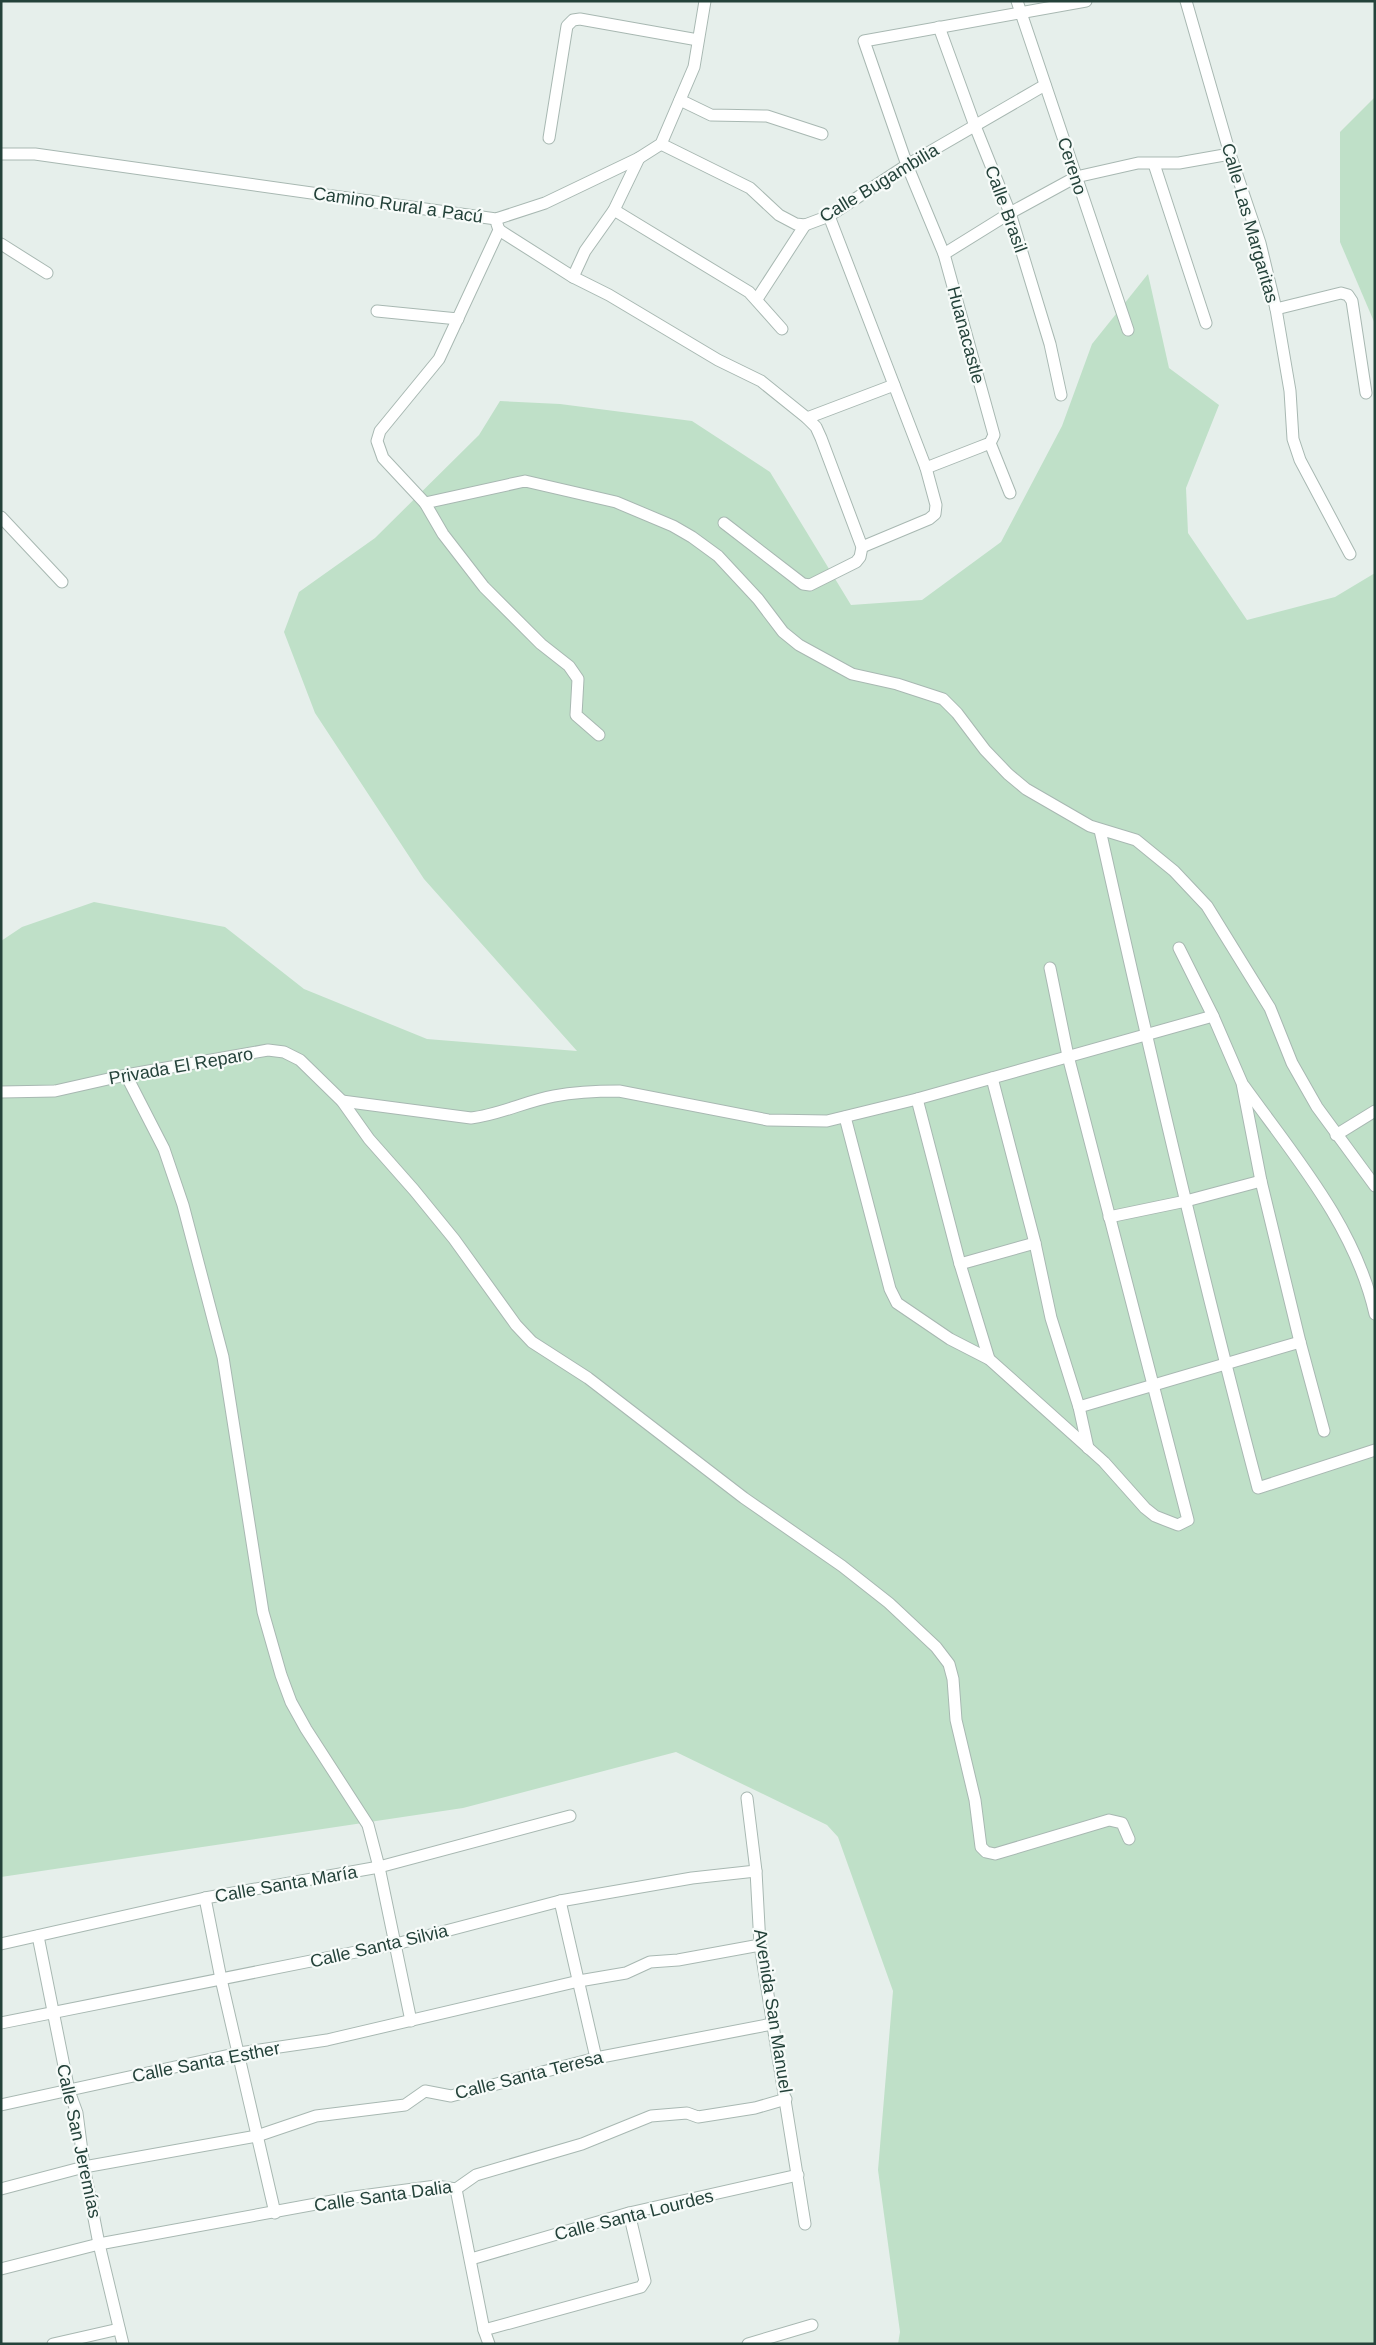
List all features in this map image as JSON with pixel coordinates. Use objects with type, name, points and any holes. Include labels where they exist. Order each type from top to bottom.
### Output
[{"type":"street","points":[[662,144],[694,67],[705,1]]},
{"type":"street","points":[[939,27],[1019,6],[1086,1]]},
{"type":"street","name":"Calle Las Margaritas","points":[[1186,1],[1230,154],[1260,243],[1276,309],[1290,391],[1292,439],[1300,460],[1350,554]]},
{"type":"street","name":"Cereno","points":[[1019,6],[1128,330]]},
{"type":"street","points":[[549,138],[567,26],[572,20],[580,19],[698,40]]},
{"type":"street","name":"Huanacastle","points":[[939,27],[864,41],[907,165],[944,254],[994,435],[990,443]]},
{"type":"street","name":"Calle Brasil","points":[[939,27],[975,126],[1010,213],[1050,344],[1061,395]]},
{"type":"street","name":"Calle Bugambilia","points":[[662,144],[750,188],[779,215],[796,224],[805,225],[829,216],[907,165],[1045,85]]},
{"type":"street","points":[[680,100],[711,114],[767,116],[822,134]]},
{"type":"street","name":"Camino Rural a Pacú","points":[[2,154],[35,154],[497,224],[639,158],[662,144]]},
{"type":"street","points":[[944,254],[1010,213],[1076,177],[1138,163],[1179,163],[1230,154]]},
{"type":"street","points":[[572,277],[585,251],[614,210],[639,158]]},
{"type":"street","points":[[1154,164],[1206,323]]},
{"type":"street","points":[[614,210],[749,292],[782,329]]},
{"type":"street","points":[[829,216],[926,468],[936,505],[935,514],[928,518],[862,547]]},
{"type":"street","points":[[599,735],[576,715],[578,679],[569,666],[541,644],[484,588],[443,534],[425,504],[383,458],[377,437],[382,428],[434,368],[458,319],[497,224],[572,277],[609,295],[718,360],[760,381],[807,418],[816,427],[821,438],[862,547],[860,558],[856,562],[810,585],[803,584],[724,523]]},
{"type":"street","points":[[757,299],[805,225]]},
{"type":"street","points":[[1,244],[47,273]]},
{"type":"street","points":[[1276,309],[1341,293],[1348,295],[1352,301],[1366,393]]},
{"type":"street","points":[[376,311],[458,319]]},
{"type":"street","points":[[807,418],[894,385]]},
{"type":"street","points":[[926,468],[990,443],[1010,493]]},
{"type":"street","points":[[425,504],[525,481],[616,502],[653,517],[692,537],[723,561],[758,599],[783,632],[799,645],[852,674],[897,684],[943,699],[957,713],[985,750],[1008,774],[1042,798],[1100,830],[1129,837],[1147,847],[1180,877],[1207,906],[1259,988],[1273,1014],[1292,1063],[1317,1108],[1375,1186]]},
{"type":"street","points":[[1,517],[62,582]]},
{"type":"street","points":[[1100,830],[1146,1036],[1258,1488],[1375,1450]]},
{"type":"street","points":[[1179,948],[1213,1016],[1242,1083],[1261,1181],[1300,1342],[1324,1430]]},
{"type":"street","points":[[845,1118],[890,1289],[898,1303],[950,1339],[989,1359],[1088,1448],[1155,1516],[1178,1525],[1188,1520],[1108,1217],[1068,1056],[1050,968]]},
{"type":"street","points":[[342,1101],[471,1118],[485,1116],[554,1096],[599,1091],[619,1091],[768,1120],[808,1122],[845,1118],[1213,1016]]},
{"type":"street","name":"Privada El Reparo","points":[[1,1092],[55,1091],[126,1075],[268,1050],[284,1052],[300,1060],[342,1101],[369,1139],[454,1239],[516,1326],[532,1342],[588,1378],[744,1498],[842,1566],[890,1604],[936,1647],[949,1664],[953,1679],[956,1720],[975,1800],[981,1847],[986,1852],[995,1854],[1109,1820],[1122,1824],[1129,1839]]},
{"type":"street","points":[[126,1075],[164,1149],[174,1177],[223,1357],[263,1612],[281,1675],[291,1702],[306,1729],[368,1825],[396,1944],[411,2021]]},
{"type":"street","points":[[992,1078],[1035,1243],[1051,1318],[1079,1407],[1088,1448]]},
{"type":"street","points":[[1242,1083],[1328,1202],[1355,1253],[1375,1314]]},
{"type":"street","points":[[917,1099],[960,1264],[989,1359]]},
{"type":"street","points":[[1336,1135],[1375,1111]]},
{"type":"street","points":[[1108,1217],[1186,1201],[1261,1181]]},
{"type":"street","points":[[960,1264],[1035,1243]]},
{"type":"street","points":[[1079,1407],[1300,1342]]},
{"type":"street","name":"Avenida San Manuel","points":[[747,1798],[756,1871],[760,1945],[805,2224]]},
{"type":"street","name":"Calle Santa María","points":[[1,1944],[204,1898],[379,1867],[570,1816]]},
{"type":"street","name":"Calle Santa Silvia","points":[[1,2023],[396,1944],[560,1901],[692,1878],[756,1871]]},
{"type":"street","points":[[204,1898],[256,2136],[275,2213]]},
{"type":"street","points":[[560,1901],[596,2058]]},
{"type":"street","name":"Calle San Jeremías","points":[[38,1936],[69,2091],[77,2113],[84,2167],[99,2244],[119,2319],[119,2329],[123,2344]]},
{"type":"street","name":"Calle Santa Esther","points":[[1,2105],[239,2053],[327,2040],[579,1981],[626,1972],[650,1962],[678,1960],[760,1945]]},
{"type":"street","name":"Calle Santa Teresa","points":[[1,2189],[84,2167],[256,2136],[316,2116],[405,2105],[425,2091],[451,2096],[596,2058],[772,2024]]},
{"type":"street","name":"Calle Santa Dalia","points":[[1,2269],[99,2244],[354,2197],[436,2186],[456,2189],[476,2175],[582,2144],[651,2116],[687,2113],[698,2117],[755,2108],[786,2100]]},
{"type":"street","name":"Calle Santa Lourdes","points":[[471,2259],[629,2213],[798,2175]]},
{"type":"street","points":[[456,2189],[484,2330],[489,2344]]},
{"type":"street","points":[[484,2330],[641,2287],[645,2281],[629,2213]]},
{"type":"street","points":[[748,2344],[812,2325]]},
{"type":"street","points":[[53,2344],[119,2329]]},
{"type":"green space","points":[[1375,97],[1375,324],[1340,242],[1340,132]]},
{"type":"green space","points":[[1148,274],[1169,368],[1219,405],[1186,488],[1188,533],[1247,620],[1335,597],[1375,573],[1375,2344],[898,2344],[900,2332],[878,2170],[893,1991],[838,1837],[827,1825],[676,1752],[463,1808],[1,1877],[1,941],[22,927],[94,902],[225,927],[304,989],[427,1039],[577,1051],[424,879],[315,713],[284,632],[299,592],[375,538],[479,435],[500,401],[560,404],[692,421],[770,472],[851,605],[922,600],[1001,542],[1062,426],[1092,344]]}]
